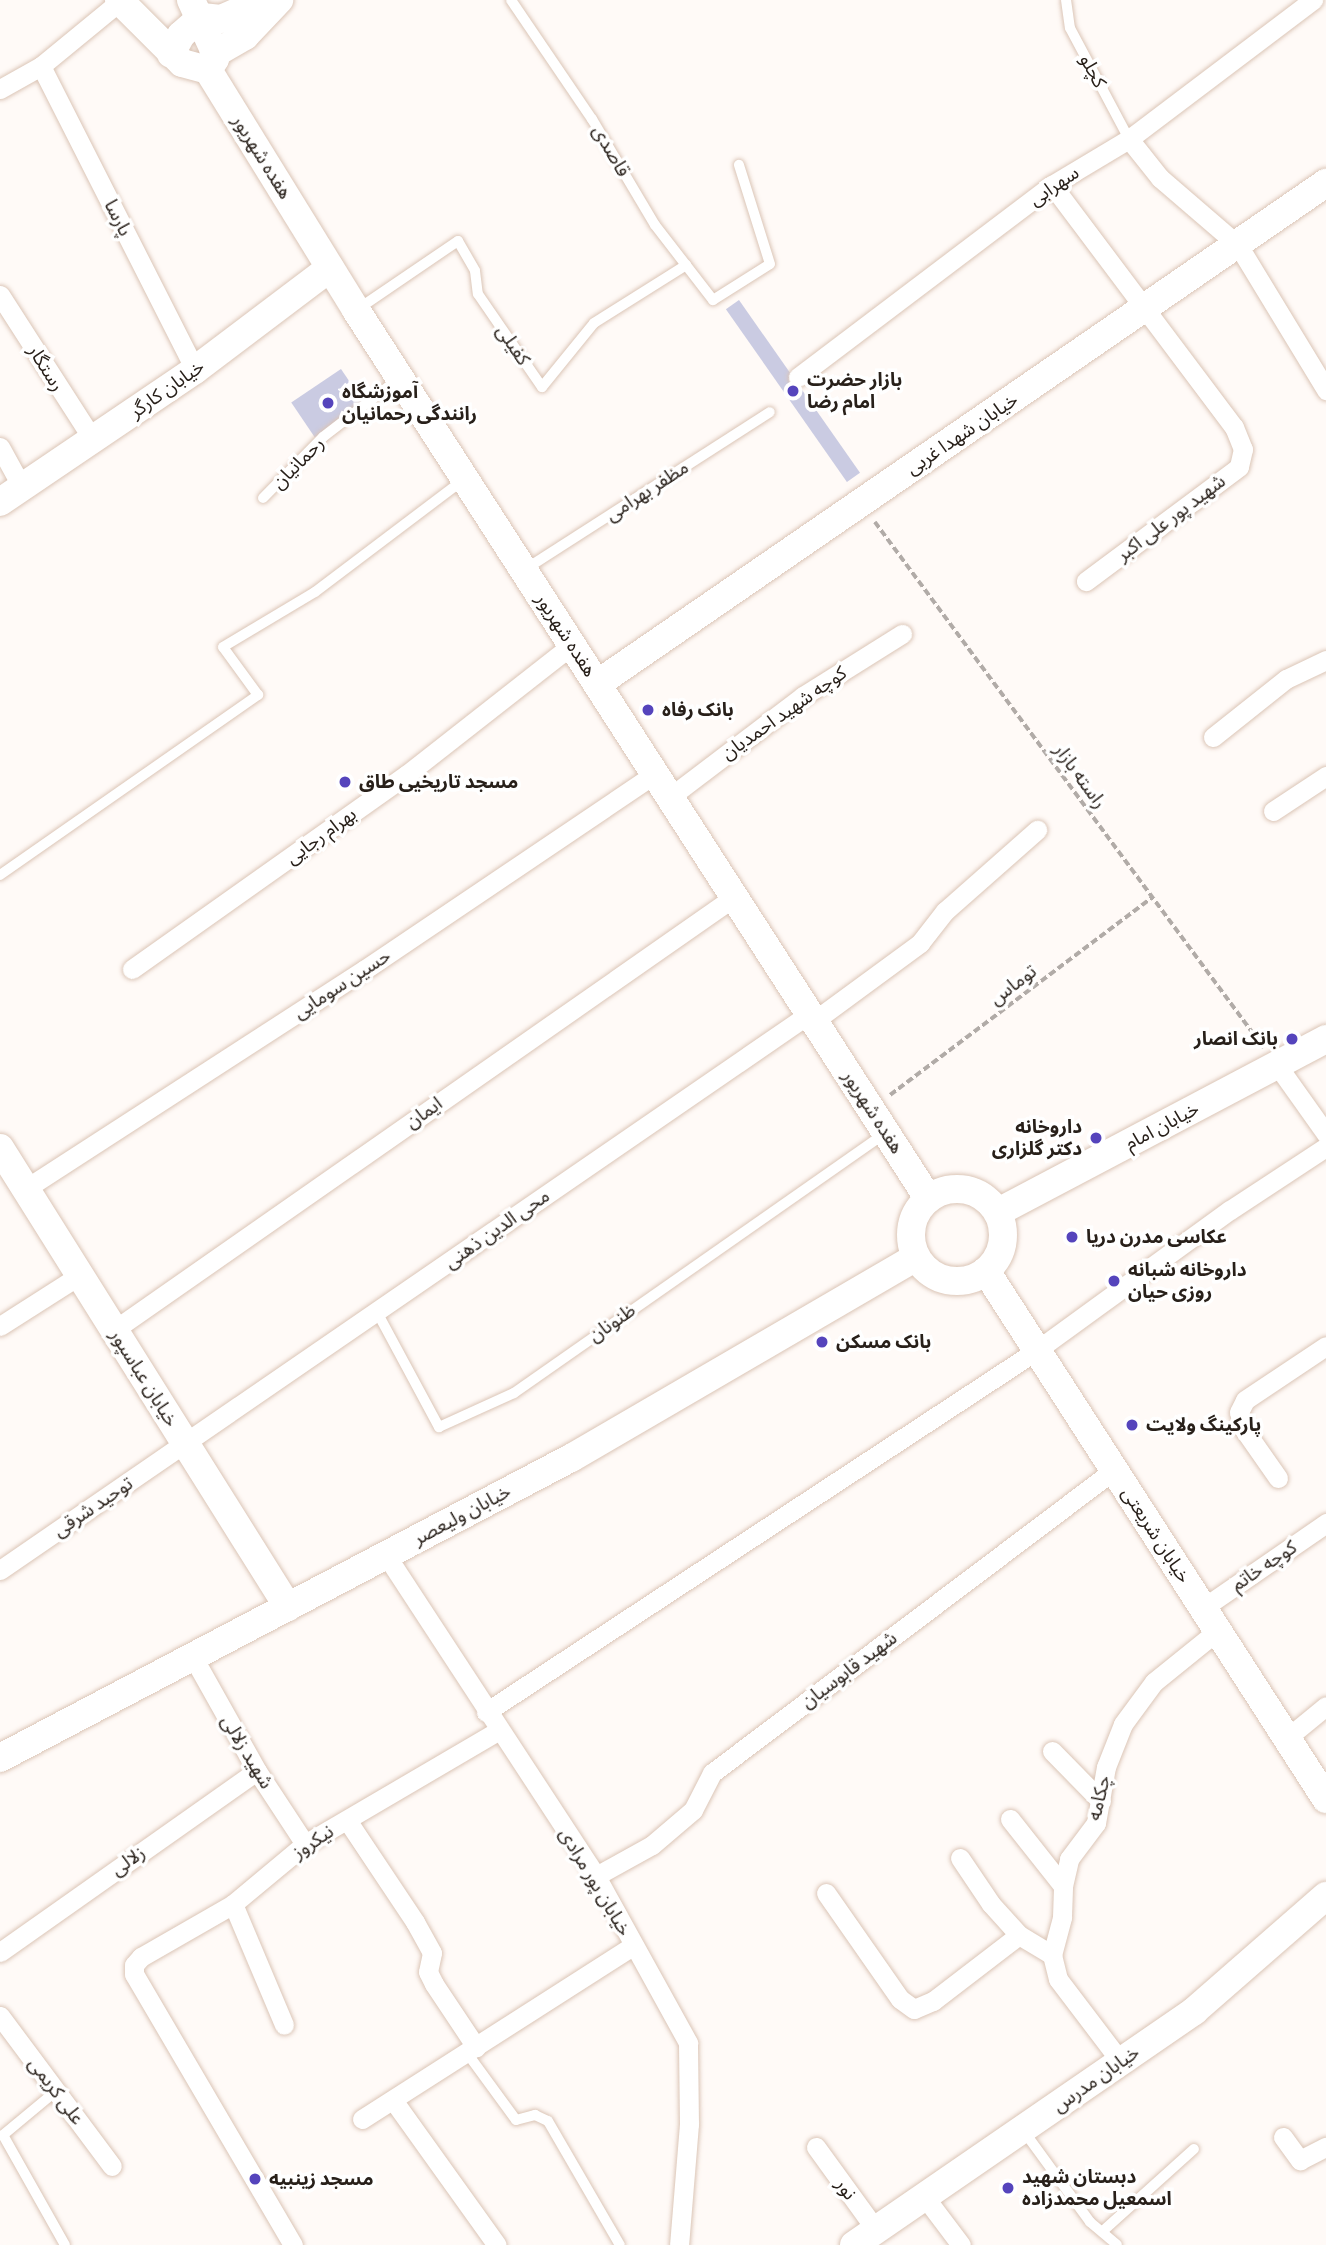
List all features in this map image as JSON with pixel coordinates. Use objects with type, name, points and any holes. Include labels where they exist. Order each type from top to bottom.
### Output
[{"type":"main road","points":[[120,0],[171,54],[191,68],[211,62],[245,36],[279,0]]},
{"type":"main road","points":[[171,54],[197,8],[221,19],[264,0]]},
{"type":"main road","name":"هفده شهریور","points":[[197,8],[211,62],[330,268],[928,1198]]},
{"type":"main road","name":"خیابان شهدا غربی","points":[[597,684],[1326,183]]},
{"type":"main road","name":"خیابان کارگر","points":[[11,496],[195,370],[330,268]]},
{"type":"main road","name":"خیابان امام","points":[[998,1212],[1326,1039]]},
{"type":"main road","name":"خیابان عباسپور","points":[[1,1153],[288,1607]]},
{"type":"main road","points":[[958,1188],[974,1191],[998,1212],[1001,1250],[986,1271],[956,1281],[940,1278],[916,1257],[911,1232],[913,1219],[928,1198],[958,1188]]},
{"type":"main road","name":"خیابان ولیعصر","points":[[0,1758],[571,1458],[916,1257]]},
{"type":"main road","name":"خیابان شریعتی","points":[[986,1271],[1326,1799]]},
{"type":"main road","name":"خیابان مدرس","points":[[865,2237],[1194,2011],[1326,1896]]},
{"type":"street","points":[[0,89],[41,66],[120,0]]},
{"type":"street","name":"سهرابی","points":[[798,377],[1052,185],[1129,139],[1313,0]]},
{"type":"street","name":"پارسا","points":[[41,66],[195,370]]},
{"type":"street","points":[[1129,139],[1160,178],[1238,245],[1326,390]]},
{"type":"street","name":"شهید پور علی اکبر","points":[[1052,185],[1234,427],[1243,449],[1239,467],[1086,581]]},
{"type":"street","name":"رستگار","points":[[0,295],[93,440]]},
{"type":"street","points":[[0,447],[11,496]]},
{"type":"street","name":"کوچه شهید احمدیان","points":[[670,797],[803,696],[902,634]]},
{"type":"street","name":"بهرام رجایی","points":[[132,969],[406,775],[572,645]]},
{"type":"street","points":[[1213,737],[1286,679],[1326,660]]},
{"type":"street","name":"حسین سومایی","points":[[25,1189],[364,970],[655,774]]},
{"type":"street","points":[[1273,811],[1326,776]]},
{"type":"street","name":"محی الدین ذهنی","points":[[186,1444],[920,943],[945,911],[1037,830]]},
{"type":"street","name":"ایمان","points":[[114,1330],[734,897]]},
{"type":"street","points":[[1276,1065],[1326,1134]]},
{"type":"street","points":[[486,1712],[1037,1350],[1326,1147]]},
{"type":"street","points":[[0,1326],[80,1275]]},
{"type":"street","points":[[1278,1478],[1244,1427],[1239,1412],[1245,1399],[1326,1346]]},
{"type":"street","name":"توحید شرقی","points":[[0,1570],[186,1444]]},
{"type":"street","name":"شهید قابوسیان","points":[[596,1876],[652,1845],[693,1810],[712,1773],[1114,1470]]},
{"type":"street","name":"کوچه خاتم","points":[[1210,1619],[1326,1523]]},
{"type":"street","name":"خیابان پور مرادی","points":[[386,1555],[486,1712],[596,1876],[688,2043],[690,2124],[679,2245]]},
{"type":"street","name":"چکامه","points":[[1052,1955],[1062,1917],[1063,1886],[1069,1859],[1096,1824],[1105,1767],[1123,1724],[1154,1682],[1210,1619]]},
{"type":"street","name":"شهید زلالی","points":[[193,1657],[257,1771],[305,1844]]},
{"type":"street","points":[[1287,1738],[1326,1706]]},
{"type":"street","name":"نیکروز","points":[[293,2245],[141,1986],[134,1965],[141,1957],[233,1903],[305,1844],[499,1730]]},
{"type":"street","points":[[1052,1751],[1101,1801]]},
{"type":"street","name":"زلالی","points":[[0,1952],[257,1771]]},
{"type":"street","points":[[1010,1819],[1063,1886]]},
{"type":"street","points":[[348,1820],[415,1922],[432,1953],[428,1972],[471,2050]]},
{"type":"street","points":[[960,1858],[991,1904],[1019,1935],[1052,1955],[1058,1979],[1121,2062]]},
{"type":"street","points":[[826,1893],[900,1999],[914,2009],[933,2001],[1019,1935]]},
{"type":"street","points":[[233,1903],[284,2025]]},
{"type":"street","points":[[362,2119],[633,1946]]},
{"type":"street","name":"علی کریمی","points":[[0,2016],[112,2166]]},
{"type":"street","points":[[393,2100],[497,2245]]},
{"type":"street","points":[[1283,2137],[1300,2160],[1326,2147]]},
{"type":"street","name":"نور","points":[[816,2147],[865,2237]]},
{"type":"street","points":[[924,2196],[961,2245]]},
{"type":"lane","name":"قاصدی","points":[[511,0],[585,108],[655,225],[713,300],[770,264],[739,165]]},
{"type":"lane","name":"کچلو","points":[[1066,0],[1070,28],[1129,139]]},
{"type":"lane","name":"کفیلی","points":[[356,310],[458,242],[475,271],[478,294],[542,387],[594,323],[686,265]]},
{"type":"lane","name":"رحمانیان","points":[[263,498],[323,437],[400,378]]},
{"type":"lane","name":"مظفر بهرامی","points":[[524,570],[770,412]]},
{"type":"lane","points":[[0,875],[258,695],[223,647],[315,592],[465,479]]},
{"type":"lane","name":"ظنونان","points":[[377,1312],[439,1427],[514,1393],[886,1133]]},
{"type":"lane","points":[[471,2050],[516,2120],[535,2115],[548,2121],[620,2245]]},
{"type":"lane","points":[[56,2091],[3,2136],[65,2245]]},
{"type":"lane","points":[[1023,2130],[1090,2222],[1104,2230],[1117,2245]]},
{"type":"lane","points":[[1104,2230],[1194,2149]]},
{"type":"path","name":"راسته بازار","points":[[861,503],[1276,1065]]},
{"type":"path","name":"توماس","points":[[890,1095],[1153,897]]},
{"type":"building","name":"بازار حضرت امام رضا","points":[[739,300],[860,473],[847,482],[726,309]]},
{"type":"building","name":"آموزشگاه رانندگی رحمانیان","points":[[341,369],[364,404],[315,437],[291,403]]},
{"type":"place","name":"بازار حضرت امام رضا","points":[[793,391]]},
{"type":"place","name":"آموزشگاه رانندگی رحمانیان","points":[[328,403]]},
{"type":"place","name":"بانک رفاه","points":[[648,710]]},
{"type":"place","name":"مسجد تاریخیی طاق","points":[[345,782]]},
{"type":"place","name":"بانک انصار","points":[[1292,1039]]},
{"type":"place","name":"داروخانه دکتر گلزاری","points":[[1096,1138]]},
{"type":"place","name":"عکاسی مدرن دریا","points":[[1072,1237]]},
{"type":"place","name":"داروخانه شبانه روزی حیان","points":[[1114,1281]]},
{"type":"place","name":"بانک مسکن","points":[[822,1342]]},
{"type":"place","name":"پارکینگ ولایت","points":[[1132,1425]]},
{"type":"place","name":"مسجد زینبیه","points":[[255,2179]]},
{"type":"place","name":"دبستان شهید اسمعیل محمدزاده","points":[[1008,2188]]}]
